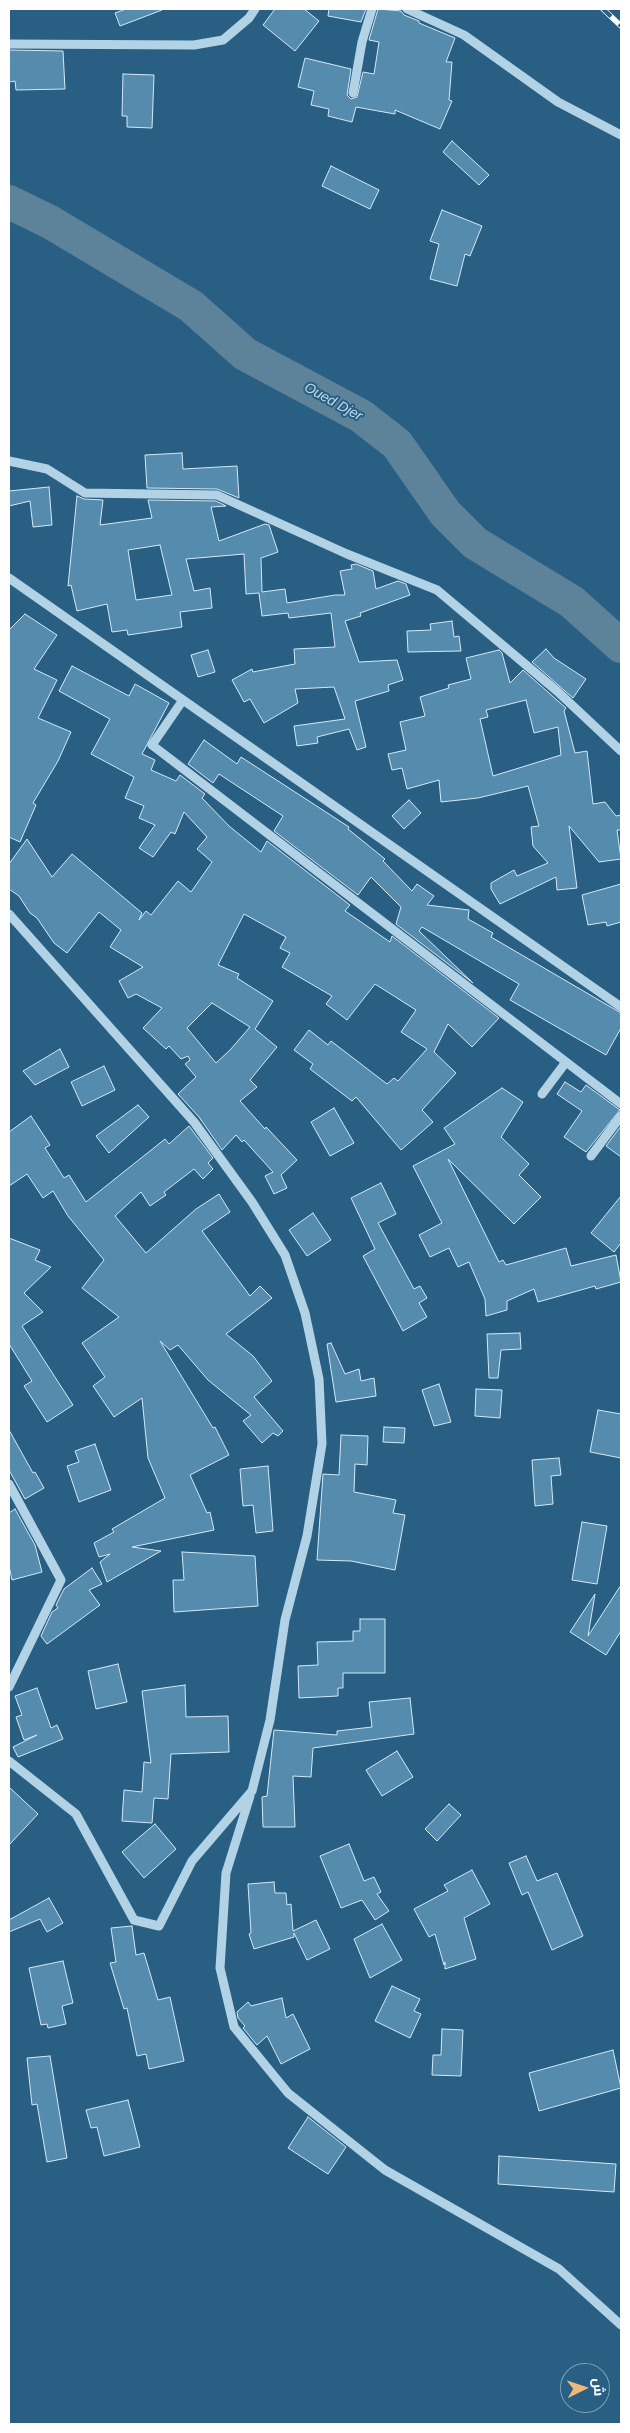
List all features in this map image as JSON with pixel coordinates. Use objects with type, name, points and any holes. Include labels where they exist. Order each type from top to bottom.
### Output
[{"type":"street","points":[[9,44],[194,45],[223,40],[249,18],[255,9]]},
{"type":"street","points":[[353,93],[362,42],[372,9]]},
{"type":"street","points":[[407,9],[464,34],[558,102],[621,135]]},
{"type":"street","points":[[9,461],[47,469],[85,492],[216,495],[347,554],[437,590],[557,690],[621,751]]},
{"type":"street","points":[[9,578],[621,1007]]},
{"type":"street","points":[[183,700],[152,745],[621,1104]]},
{"type":"street","points":[[9,914],[199,1130],[252,1202],[285,1255],[305,1313],[319,1379],[322,1444],[308,1536],[285,1620],[270,1720],[252,1791],[226,1873],[220,1968],[234,2027],[288,2093],[384,2170],[559,2269],[621,2325]]},
{"type":"street","points":[[542,1094],[566,1062]]},
{"type":"street","points":[[591,1156],[621,1116]]},
{"type":"street","points":[[9,1484],[61,1580],[9,1687]]},
{"type":"street","points":[[9,1761],[76,1814],[134,1920],[159,1926],[192,1861],[252,1791]]},
{"type":"building","points":[[126,9],[162,10],[120,26],[115,13]]},
{"type":"building","points":[[275,9],[304,9],[319,21],[295,51],[263,25]]},
{"type":"building","points":[[329,9],[366,9],[361,22],[328,16]]},
{"type":"building","points":[[378,9],[401,11],[404,15],[419,21],[419,23],[455,38],[446,62],[452,62],[449,100],[452,101],[440,129],[395,110],[395,114],[356,107],[352,122],[328,116],[329,109],[311,105],[314,91],[298,87],[305,58],[351,69],[347,95],[351,99],[357,97],[363,72],[374,74],[379,42],[369,40]]},
{"type":"building","points":[[9,50],[63,51],[65,89],[16,90],[15,81],[9,82]]},
{"type":"building","points":[[123,74],[154,75],[152,128],[127,127],[127,116],[122,116]]},
{"type":"building","points":[[452,141],[489,175],[479,185],[443,152]]},
{"type":"building","points":[[331,166],[379,190],[370,209],[322,186]]},
{"type":"building","points":[[442,210],[482,226],[470,256],[465,254],[457,286],[430,279],[439,244],[430,241]]},
{"type":"building","points":[[182,453],[183,469],[237,466],[239,498],[217,489],[147,488],[145,455]]},
{"type":"building","points":[[49,487],[52,525],[33,527],[30,501],[9,506],[9,491]]},
{"type":"building","points":[[77,496],[84,499],[103,500],[100,525],[152,518],[148,500],[216,501],[226,506],[211,507],[219,541],[265,524],[269,525],[278,552],[261,558],[262,592],[285,589],[287,603],[345,595],[340,571],[352,569],[351,565],[356,564],[373,571],[376,589],[398,581],[406,584],[410,595],[360,613],[361,616],[345,621],[359,662],[397,660],[403,680],[388,685],[389,691],[355,701],[366,747],[357,750],[349,729],[317,737],[318,743],[297,746],[294,726],[345,719],[334,687],[295,689],[298,703],[264,723],[250,699],[244,702],[232,680],[252,669],[253,672],[295,664],[294,649],[335,647],[331,613],[289,618],[288,613],[262,616],[259,593],[246,594],[244,554],[186,559],[194,591],[210,588],[212,608],[180,612],[182,627],[128,635],[127,630],[112,632],[107,604],[77,611],[71,585],[68,586]],"holes":[[[160,545],[172,595],[136,600],[128,550]]]},
{"type":"building","points":[[25,614],[57,635],[34,669],[57,680],[38,718],[71,732],[58,761],[33,803],[36,805],[20,842],[9,837],[9,630]]},
{"type":"building","points":[[452,621],[454,637],[459,636],[461,651],[408,652],[407,631],[431,630],[430,624]]},
{"type":"building","points":[[546,649],[554,658],[586,679],[573,698],[532,662]]},
{"type":"building","points":[[208,650],[215,672],[198,677],[191,655]]},
{"type":"building","points":[[499,650],[502,653],[510,683],[523,670],[566,708],[564,711],[575,753],[587,751],[593,804],[605,802],[616,816],[621,815],[621,830],[617,830],[621,859],[599,862],[569,826],[577,888],[557,890],[556,877],[500,904],[491,889],[491,883],[514,870],[517,876],[548,863],[533,846],[531,827],[539,826],[528,786],[478,798],[441,802],[439,780],[407,789],[402,768],[392,770],[388,754],[406,750],[400,722],[425,716],[420,697],[449,688],[448,685],[471,679],[466,658]],"holes":[[[526,700],[534,733],[558,727],[561,755],[493,776],[480,719],[488,717],[486,710]]]},
{"type":"building","points":[[72,666],[129,696],[135,684],[169,703],[142,754],[155,760],[151,770],[176,781],[180,775],[205,794],[202,798],[229,826],[261,852],[267,841],[350,905],[345,911],[390,942],[392,936],[499,1018],[472,1047],[448,1024],[434,1052],[456,1073],[422,1110],[433,1122],[401,1150],[356,1097],[352,1101],[310,1069],[313,1064],[294,1050],[309,1030],[328,1045],[331,1041],[387,1084],[394,1078],[398,1081],[427,1049],[401,1032],[416,1010],[375,984],[347,1020],[326,1004],[332,996],[282,967],[290,953],[280,948],[286,937],[244,914],[218,965],[239,974],[237,978],[273,1001],[255,1029],[277,1047],[250,1080],[257,1087],[240,1101],[297,1160],[281,1175],[287,1188],[274,1194],[265,1176],[273,1172],[244,1140],[242,1142],[236,1135],[222,1150],[199,1117],[178,1094],[196,1077],[185,1064],[190,1060],[188,1056],[181,1059],[169,1046],[166,1049],[143,1028],[162,1008],[136,994],[128,998],[119,981],[143,967],[110,947],[121,930],[99,912],[67,953],[54,943],[19,896],[9,889],[9,864],[27,839],[52,877],[72,854],[142,913],[139,920],[146,911],[151,915],[178,881],[191,892],[212,862],[197,849],[207,837],[184,812],[175,834],[171,832],[153,857],[139,848],[155,825],[139,818],[144,806],[125,798],[134,777],[91,754],[110,719],[59,691]],"holes":[[[212,1003],[250,1027],[216,1063],[187,1028]]]},
{"type":"building","points":[[204,740],[237,764],[241,757],[349,827],[348,829],[385,859],[383,861],[412,891],[417,884],[434,896],[427,905],[469,910],[468,919],[493,933],[491,937],[621,1013],[621,1028],[606,1055],[510,1000],[519,984],[422,927],[419,931],[473,983],[396,924],[401,907],[371,877],[358,895],[274,831],[283,816],[219,774],[213,783],[188,764]]},
{"type":"building","points":[[409,800],[421,813],[404,829],[392,816]]},
{"type":"building","points":[[621,884],[621,922],[607,926],[606,922],[588,925],[582,895]]},
{"type":"building","points":[[60,1049],[69,1067],[35,1085],[23,1071]]},
{"type":"building","points":[[104,1066],[115,1090],[82,1106],[71,1082]]},
{"type":"building","points":[[565,1082],[581,1092],[586,1085],[620,1110],[586,1152],[564,1137],[582,1111],[557,1094]]},
{"type":"building","points":[[502,1088],[523,1102],[501,1137],[529,1164],[519,1175],[541,1197],[514,1224],[448,1159],[499,1262],[503,1260],[506,1265],[566,1248],[571,1266],[616,1255],[621,1282],[596,1289],[595,1286],[538,1302],[534,1289],[507,1301],[507,1310],[486,1316],[485,1299],[469,1262],[458,1267],[449,1248],[430,1257],[419,1235],[442,1223],[413,1166],[455,1144],[444,1128]]},
{"type":"building","points":[[138,1105],[149,1117],[109,1153],[96,1136]]},
{"type":"building","points":[[334,1108],[354,1143],[330,1156],[311,1122]]},
{"type":"building","points":[[31,1116],[50,1145],[45,1148],[64,1178],[69,1175],[86,1202],[165,1139],[169,1144],[189,1126],[213,1158],[208,1163],[213,1169],[203,1179],[194,1169],[164,1192],[166,1195],[150,1206],[141,1192],[115,1216],[146,1253],[196,1209],[219,1194],[230,1212],[202,1231],[250,1296],[260,1286],[272,1298],[226,1334],[253,1356],[272,1381],[254,1397],[283,1431],[278,1436],[273,1433],[262,1443],[243,1421],[251,1415],[208,1380],[178,1345],[170,1350],[160,1341],[213,1428],[215,1427],[229,1455],[190,1475],[207,1513],[210,1512],[214,1530],[132,1547],[161,1551],[107,1582],[100,1562],[110,1554],[99,1557],[94,1543],[114,1532],[112,1529],[165,1498],[148,1458],[142,1398],[114,1417],[93,1386],[105,1377],[82,1343],[119,1317],[82,1288],[104,1260],[68,1216],[53,1191],[43,1198],[27,1174],[9,1186],[9,1132]]},
{"type":"building","points":[[621,1126],[621,1157],[606,1146]]},
{"type":"building","points":[[381,1183],[396,1214],[378,1223],[414,1289],[420,1286],[427,1298],[419,1303],[427,1317],[403,1331],[363,1256],[375,1249],[351,1198]]},
{"type":"building","points":[[621,1196],[621,1243],[614,1252],[591,1233]]},
{"type":"building","points":[[313,1213],[331,1240],[307,1256],[289,1230]]},
{"type":"building","points":[[9,1238],[40,1250],[35,1260],[51,1267],[24,1293],[43,1312],[22,1326],[73,1405],[47,1422],[24,1386],[32,1381],[9,1344]]},
{"type":"building","points":[[520,1333],[521,1349],[501,1350],[498,1378],[489,1378],[487,1334]]},
{"type":"building","points":[[331,1343],[345,1374],[359,1369],[361,1381],[374,1378],[376,1396],[336,1402],[327,1344]]},
{"type":"building","points":[[439,1384],[451,1422],[434,1426],[422,1390]]},
{"type":"building","points":[[476,1389],[502,1390],[500,1418],[475,1416]]},
{"type":"building","points":[[598,1410],[621,1414],[621,1458],[590,1452]]},
{"type":"building","points":[[384,1427],[405,1428],[404,1443],[383,1442]]},
{"type":"building","points":[[9,1430],[33,1473],[35,1472],[44,1488],[25,1499],[9,1470]]},
{"type":"building","points":[[341,1435],[368,1436],[367,1465],[355,1464],[354,1492],[396,1500],[393,1513],[405,1515],[395,1570],[351,1561],[317,1560],[323,1474],[339,1475]]},
{"type":"building","points":[[95,1444],[111,1490],[79,1502],[67,1466],[79,1462],[75,1451]]},
{"type":"building","points":[[559,1458],[561,1475],[551,1476],[553,1504],[535,1506],[532,1460]]},
{"type":"building","points":[[268,1466],[273,1531],[256,1533],[253,1505],[243,1506],[240,1469]]},
{"type":"building","points":[[15,1509],[35,1545],[42,1572],[12,1580],[9,1566],[9,1513]]},
{"type":"building","points":[[582,1522],[607,1526],[597,1584],[572,1580]]},
{"type":"building","points":[[182,1552],[255,1556],[258,1606],[174,1612],[173,1580],[184,1580]]},
{"type":"building","points":[[92,1568],[102,1584],[89,1590],[100,1605],[47,1644],[41,1636],[52,1612],[58,1608],[56,1605],[64,1589]]},
{"type":"building","points":[[621,1585],[621,1631],[606,1655],[570,1632],[595,1594],[588,1636]]},
{"type":"building","points":[[360,1619],[385,1619],[385,1673],[343,1673],[343,1688],[338,1688],[338,1696],[299,1698],[298,1666],[318,1665],[317,1642],[353,1641],[353,1631],[360,1631]]},
{"type":"building","points":[[118,1664],[127,1702],[96,1709],[88,1671]]},
{"type":"building","points":[[185,1685],[186,1717],[228,1716],[229,1752],[171,1754],[168,1799],[154,1798],[152,1823],[122,1821],[124,1790],[142,1792],[144,1762],[151,1763],[142,1691]]},
{"type":"building","points":[[37,1688],[51,1728],[57,1725],[63,1739],[18,1757],[13,1747],[37,1735],[24,1740],[16,1717],[22,1715],[15,1696]]},
{"type":"building","points":[[410,1698],[414,1734],[313,1748],[311,1777],[293,1776],[295,1827],[263,1827],[262,1797],[267,1796],[274,1730],[337,1735],[337,1731],[372,1727],[369,1702]]},
{"type":"building","points":[[397,1751],[413,1777],[382,1796],[366,1770]]},
{"type":"building","points":[[9,1787],[38,1814],[9,1845]]},
{"type":"building","points":[[449,1804],[461,1815],[437,1841],[425,1829]]},
{"type":"building","points":[[155,1824],[176,1849],[144,1878],[122,1852]]},
{"type":"building","points":[[349,1844],[364,1881],[374,1877],[381,1892],[377,1894],[389,1911],[375,1920],[362,1900],[341,1908],[320,1856]]},
{"type":"building","points":[[526,1856],[537,1881],[557,1873],[583,1936],[552,1950],[528,1892],[522,1895],[509,1863]]},
{"type":"building","points":[[472,1870],[490,1904],[464,1918],[476,1959],[445,1969],[445,1962],[444,1965],[435,1934],[429,1937],[414,1909],[448,1891],[444,1885]]},
{"type":"building","points":[[274,1882],[275,1893],[286,1893],[287,1905],[291,1904],[293,1931],[316,1920],[330,1949],[307,1960],[294,1933],[294,1937],[254,1949],[249,1934],[251,1933],[248,1884]]},
{"type":"building","points":[[49,1898],[63,1923],[47,1932],[40,1919],[9,1932],[9,1920]]},
{"type":"building","points":[[382,1924],[402,1960],[370,1978],[354,1939]]},
{"type":"building","points":[[132,1926],[136,1955],[144,1953],[158,2000],[170,1997],[184,2061],[149,2069],[146,2054],[137,2056],[127,2008],[124,2009],[110,1963],[116,1962],[111,1928]]},
{"type":"building","points":[[63,1961],[73,2003],[62,2006],[66,2024],[48,2028],[47,2024],[41,2025],[29,1968]]},
{"type":"building","points":[[392,1986],[420,1999],[414,2011],[421,2014],[410,2038],[375,2021]]},
{"type":"building","points":[[282,1998],[286,2018],[293,2014],[310,2049],[281,2064],[267,2036],[257,2045],[243,2028],[245,2026],[238,2018],[237,2012],[248,2002],[251,2006]]},
{"type":"building","points":[[442,2029],[463,2030],[461,2076],[432,2075],[433,2055],[441,2055]]},
{"type":"building","points":[[613,2050],[621,2088],[539,2111],[529,2073]]},
{"type":"building","points":[[50,2056],[67,2158],[47,2162],[37,2104],[32,2105],[27,2058]]},
{"type":"building","points":[[128,2100],[140,2147],[104,2156],[97,2127],[91,2128],[86,2110]]},
{"type":"building","points":[[308,2117],[346,2147],[328,2174],[288,2148]]},
{"type":"building","points":[[499,2156],[616,2164],[614,2192],[498,2184]]},
{"type":"waterway","name":"Oued Djer","points":[[9,202],[50,222],[191,306],[245,354],[361,416],[397,444],[445,513],[475,543],[572,602],[621,646]]},
{"type":"railway","points":[[603,9],[621,26]]}]
